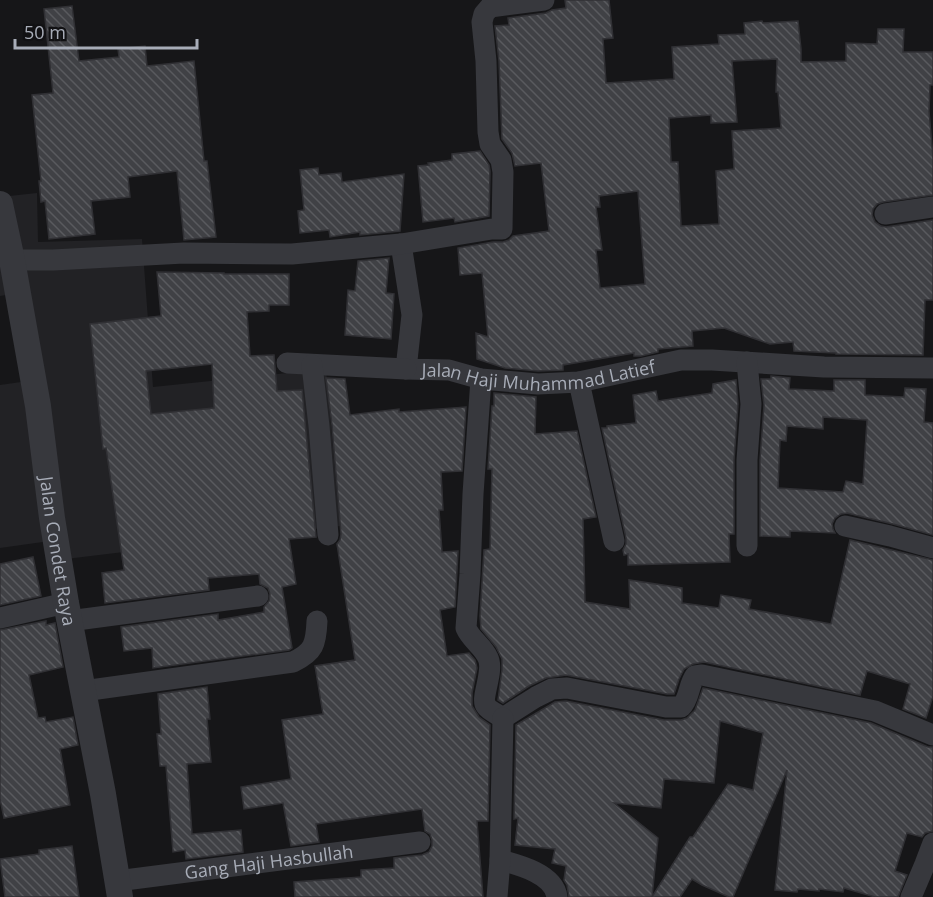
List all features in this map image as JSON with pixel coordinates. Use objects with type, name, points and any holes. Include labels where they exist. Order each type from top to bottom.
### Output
[{"type":"street","points":[[12,260],[184,253],[292,254],[401,244],[502,229],[503,172],[501,160],[492,148],[488,132],[486,62],[482,22],[484,14],[490,7],[544,0]]},
{"type":"street","points":[[885,214],[933,207]]},
{"type":"street","name":"Jalan Condet Raya","points":[[1,213],[12,260],[38,406],[52,518],[119,889]]},
{"type":"street","name":"Jalan Haji Muhammad Latief","points":[[401,244],[412,315],[406,369],[449,370],[482,379],[538,384],[579,382],[681,360],[933,368]]},
{"type":"street","points":[[747,362],[751,404],[747,460],[747,546]]},
{"type":"street","points":[[287,363],[406,369]]},
{"type":"street","points":[[312,364],[328,535]]},
{"type":"street","points":[[482,379],[466,627],[469,634],[488,656],[488,686],[484,702],[503,718]]},
{"type":"street","points":[[579,382],[614,541]]},
{"type":"street","points":[[845,526],[933,548]]},
{"type":"street","points":[[0,618],[258,596]]},
{"type":"street","points":[[83,691],[292,662],[306,656],[313,647],[316,621]]},
{"type":"street","points":[[503,718],[552,689],[567,688],[666,707],[681,707],[686,701],[695,676],[702,675],[874,711],[933,735]]},
{"type":"street","points":[[497,897],[503,718]]},
{"type":"street","name":"Gang Haji Hasbullah","points":[[119,889],[420,842]]},
{"type":"street","points":[[911,897],[933,843]]},
{"type":"street","points":[[500,860],[533,870],[547,879],[556,890],[557,897]]},
{"type":"shaded area","points":[[37,193],[38,242],[142,239],[153,387],[326,369],[340,526],[66,559],[64,539],[0,548],[0,385],[28,381],[12,294],[0,296],[0,197]]},
{"type":"building","points":[[565,0],[609,0],[613,38],[603,39],[606,83],[674,79],[672,47],[719,44],[718,35],[745,34],[744,23],[762,21],[763,23],[798,21],[801,62],[846,61],[846,43],[877,44],[878,29],[904,29],[903,52],[933,52],[933,85],[930,85],[929,111],[933,195],[883,202],[877,204],[872,215],[875,222],[886,227],[933,220],[933,300],[925,300],[923,355],[794,351],[793,342],[770,344],[724,328],[692,331],[693,346],[658,349],[658,352],[641,356],[634,356],[634,353],[563,365],[563,370],[538,371],[505,368],[477,359],[476,333],[488,337],[482,273],[460,275],[458,248],[503,242],[513,236],[549,231],[541,163],[515,166],[512,153],[502,139],[499,61],[495,26],[509,25],[508,18],[566,8]],"holes":[[[777,59],[776,92],[778,92],[781,128],[732,131],[734,169],[716,171],[719,224],[681,226],[678,162],[671,162],[669,118],[711,115],[711,123],[737,122],[732,61]],[[638,191],[645,284],[600,288],[596,250],[602,250],[596,207],[600,207],[599,196]]]},
{"type":"building","points":[[72,6],[79,61],[119,57],[118,49],[145,46],[147,66],[194,61],[204,161],[207,161],[216,237],[184,240],[177,171],[128,177],[130,197],[91,201],[95,234],[49,239],[45,201],[41,202],[32,95],[53,93],[44,9]]},
{"type":"building","points":[[480,151],[490,171],[489,216],[455,222],[454,218],[423,222],[418,166],[452,160],[452,154]]},
{"type":"building","points":[[318,168],[319,175],[341,173],[342,182],[404,174],[400,231],[360,235],[360,232],[330,237],[329,230],[300,233],[298,211],[304,210],[300,170]]},
{"type":"building","points":[[389,258],[386,293],[394,294],[391,339],[345,335],[348,290],[355,291],[358,261]]},
{"type":"building","points":[[157,272],[289,274],[289,305],[269,305],[269,311],[247,312],[250,356],[274,355],[277,391],[302,390],[316,537],[289,539],[296,584],[282,587],[292,648],[289,650],[153,668],[152,648],[124,651],[121,627],[218,614],[218,620],[264,612],[270,594],[268,588],[260,584],[259,574],[208,578],[209,590],[105,603],[102,573],[124,570],[106,448],[103,449],[90,324],[161,316]],"holes":[[[212,364],[214,408],[151,414],[146,371]]]},
{"type":"building","points":[[771,376],[790,378],[789,389],[834,391],[834,380],[865,380],[865,395],[904,397],[905,388],[926,389],[924,422],[933,423],[933,535],[847,513],[835,518],[832,524],[835,533],[790,531],[790,537],[760,536],[760,460],[764,405],[761,379],[771,379]],"holes":[[[823,417],[867,420],[863,484],[846,481],[843,492],[778,488],[780,440],[786,441],[787,426],[823,429]]]},
{"type":"building","points":[[326,378],[345,379],[350,415],[399,409],[399,412],[466,407],[462,471],[441,472],[443,510],[439,510],[442,552],[458,551],[455,607],[440,610],[447,656],[469,653],[475,660],[477,668],[472,706],[479,717],[490,725],[488,821],[477,821],[483,897],[295,897],[294,882],[361,877],[361,870],[394,868],[394,858],[429,852],[432,840],[430,834],[425,831],[422,809],[316,824],[319,842],[291,846],[283,803],[244,809],[241,787],[291,779],[282,720],[323,714],[315,666],[355,660],[337,544],[341,534]]},
{"type":"building","points":[[736,380],[738,404],[734,460],[734,534],[729,534],[730,562],[628,565],[628,554],[624,555],[623,550],[626,538],[602,428],[636,423],[633,395],[656,391],[658,401],[712,393],[713,384]]},
{"type":"building","points":[[494,393],[536,397],[535,434],[577,431],[596,517],[583,519],[585,602],[630,609],[629,580],[682,588],[682,603],[719,608],[721,595],[751,600],[749,609],[831,624],[850,540],[933,560],[933,696],[926,718],[903,709],[910,684],[867,671],[860,695],[704,662],[684,669],[674,694],[566,675],[546,678],[503,703],[498,700],[502,659],[496,647],[481,629],[480,616],[484,550],[490,549],[492,469],[488,469]]},
{"type":"building","points":[[33,557],[41,596],[0,605],[0,564]]},
{"type":"building","points":[[46,621],[46,625],[55,623],[63,667],[29,675],[38,718],[45,717],[46,722],[73,717],[78,745],[60,749],[70,805],[4,818],[0,799],[0,630]]},
{"type":"building","points":[[207,687],[211,762],[187,764],[192,834],[241,830],[243,852],[186,859],[185,850],[173,852],[166,766],[160,766],[157,734],[161,734],[158,694]]},
{"type":"building","points":[[703,688],[871,723],[928,747],[933,747],[933,831],[925,833],[922,837],[907,833],[895,871],[907,875],[898,897],[875,897],[844,888],[843,892],[819,889],[819,891],[798,889],[797,892],[775,890],[787,770],[733,897],[692,879],[680,897],[652,897],[569,897],[564,880],[566,866],[552,863],[555,849],[515,845],[518,818],[514,819],[516,725],[555,702],[566,701],[664,720],[681,720],[687,718],[695,710]],"holes":[[[720,721],[763,733],[753,790],[728,784],[693,837],[690,837],[652,897],[658,838],[614,803],[661,808],[664,779],[714,783]]]},
{"type":"building","points":[[72,846],[79,897],[5,897],[0,859],[39,854],[39,850]]}]
